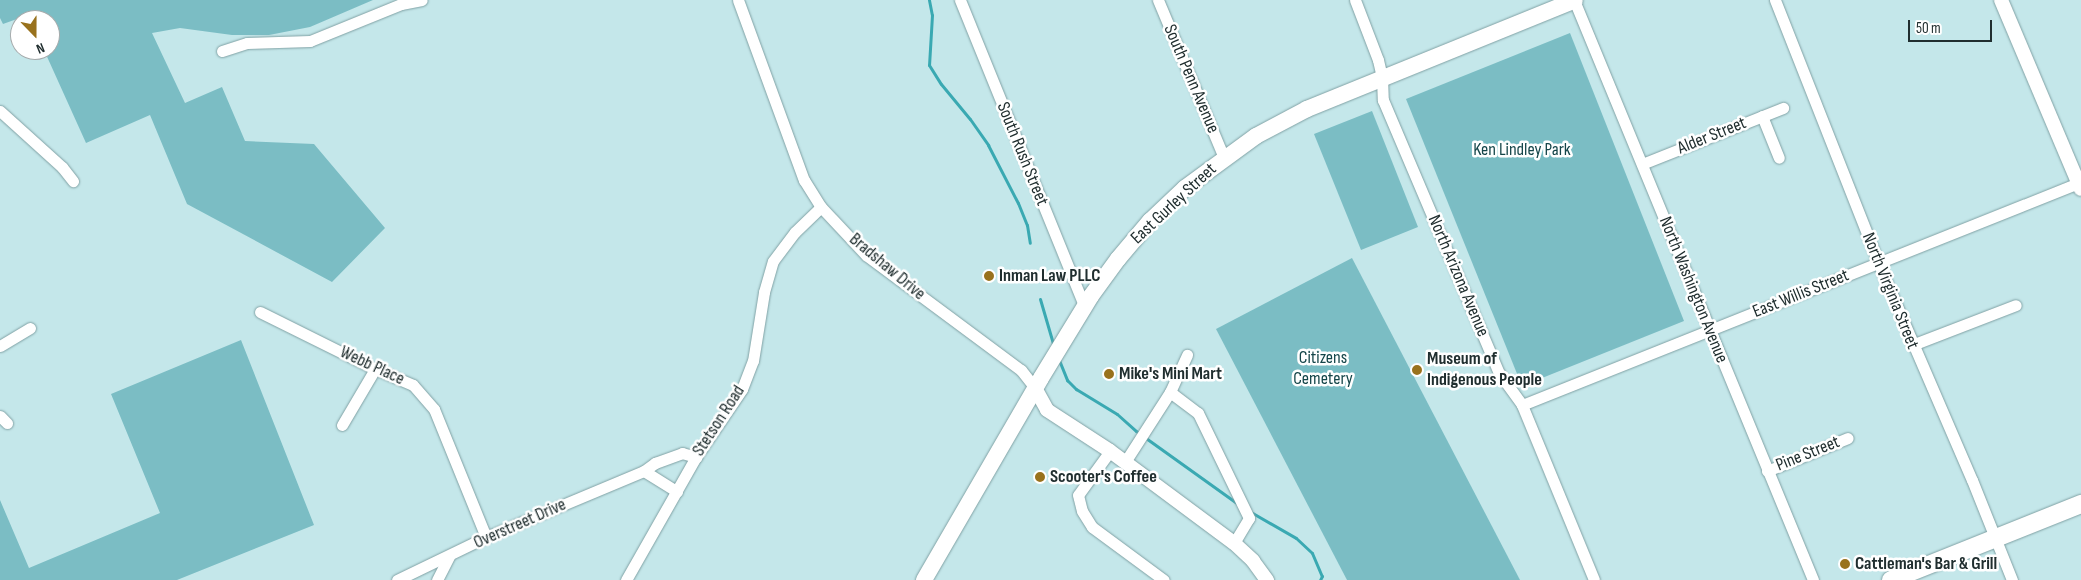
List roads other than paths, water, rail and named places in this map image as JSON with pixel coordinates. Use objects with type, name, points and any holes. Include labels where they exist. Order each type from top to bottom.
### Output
[{"type":"main road","name":"East Gurley Street","points":[[924,580],[1035,388],[1084,308],[1118,259],[1150,221],[1185,188],[1256,136],[1290,117],[1382,77],[1574,0]]},
{"type":"main road","points":[[1891,580],[2081,504]]},
{"type":"street","points":[[222,51],[248,43],[310,41],[401,4],[422,0]]},
{"type":"street","name":"Bradshaw Drive","points":[[738,0],[804,180],[821,207],[866,255],[1021,370],[1035,388]]},
{"type":"street","name":"South Rush Street","points":[[960,0],[1084,308]]},
{"type":"street","name":"South Penn Avenue","points":[[1158,0],[1224,158]]},
{"type":"street","name":"North Arizona Avenue","points":[[1355,0],[1378,60],[1382,77],[1383,100],[1499,373],[1522,405],[1594,580]]},
{"type":"street","name":"North Washington Avenue","points":[[1574,0],[1813,580]]},
{"type":"street","name":"North Virginia Street","points":[[1775,0],[1912,346],[1972,480],[2012,580]]},
{"type":"street","points":[[2002,0],[2080,185]]},
{"type":"street","name":"Alder Street","points":[[1642,164],[1783,108]]},
{"type":"street","points":[[0,112],[62,167],[73,181]]},
{"type":"street","points":[[1762,116],[1779,158]]},
{"type":"street","name":"East Willis Street","points":[[1522,405],[1878,262],[2080,185]]},
{"type":"street","name":"Stetson Road","points":[[626,580],[696,457],[742,389],[754,361],[764,292],[773,261],[795,232],[821,207]]},
{"type":"street","points":[[1912,346],[2016,305]]},
{"type":"street","name":"Webb Place","points":[[260,312],[375,369],[413,385],[434,409],[486,537]]},
{"type":"street","points":[[0,346],[30,328]]},
{"type":"street","points":[[1125,462],[1170,392],[1187,355]]},
{"type":"street","points":[[342,425],[375,369]]},
{"type":"street","points":[[1035,388],[1047,410],[1110,451],[1234,543],[1253,561],[1267,580]]},
{"type":"street","points":[[1170,392],[1198,414],[1249,518],[1234,543]]},
{"type":"street","name":"Pine Street","points":[[1767,471],[1848,438]]},
{"type":"street","points":[[1110,451],[1078,494],[1082,511],[1092,527],[1164,580]]},
{"type":"street","name":"Overstreet Drive","points":[[397,580],[486,537],[644,471],[655,463],[682,453],[696,457]]},
{"type":"street","points":[[644,471],[677,492]]},
{"type":"street","points":[[437,580],[449,556]]},
{"type":"waterway","points":[[929,0],[932,15],[929,65],[941,84],[970,119],[988,145],[1018,203],[1027,225],[1030,243]]},
{"type":"waterway","points":[[1040,299],[1054,347]]},
{"type":"waterway","points":[[1059,360],[1067,380],[1076,389],[1117,414],[1136,431],[1238,504]]},
{"type":"waterway","points":[[1249,511],[1296,538],[1312,553],[1322,576],[1320,580]]},
{"type":"place","name":"Inman Law PLLC","points":[[989,276]]},
{"type":"place","name":"Museum of Indigenous People","points":[[1417,370]]},
{"type":"place","name":"Mike's Mini Mart","points":[[1109,374]]},
{"type":"place","name":"Scooter's Coffee","points":[[1040,477]]},
{"type":"place","name":"Cattleman's Bar & Grill","points":[[1845,564]]},
{"type":"park label","name":"Ken Lindley Park","points":[[1522,150]]},
{"type":"park label","name":"Citizens Cemetery","points":[[1323,369]]}]
